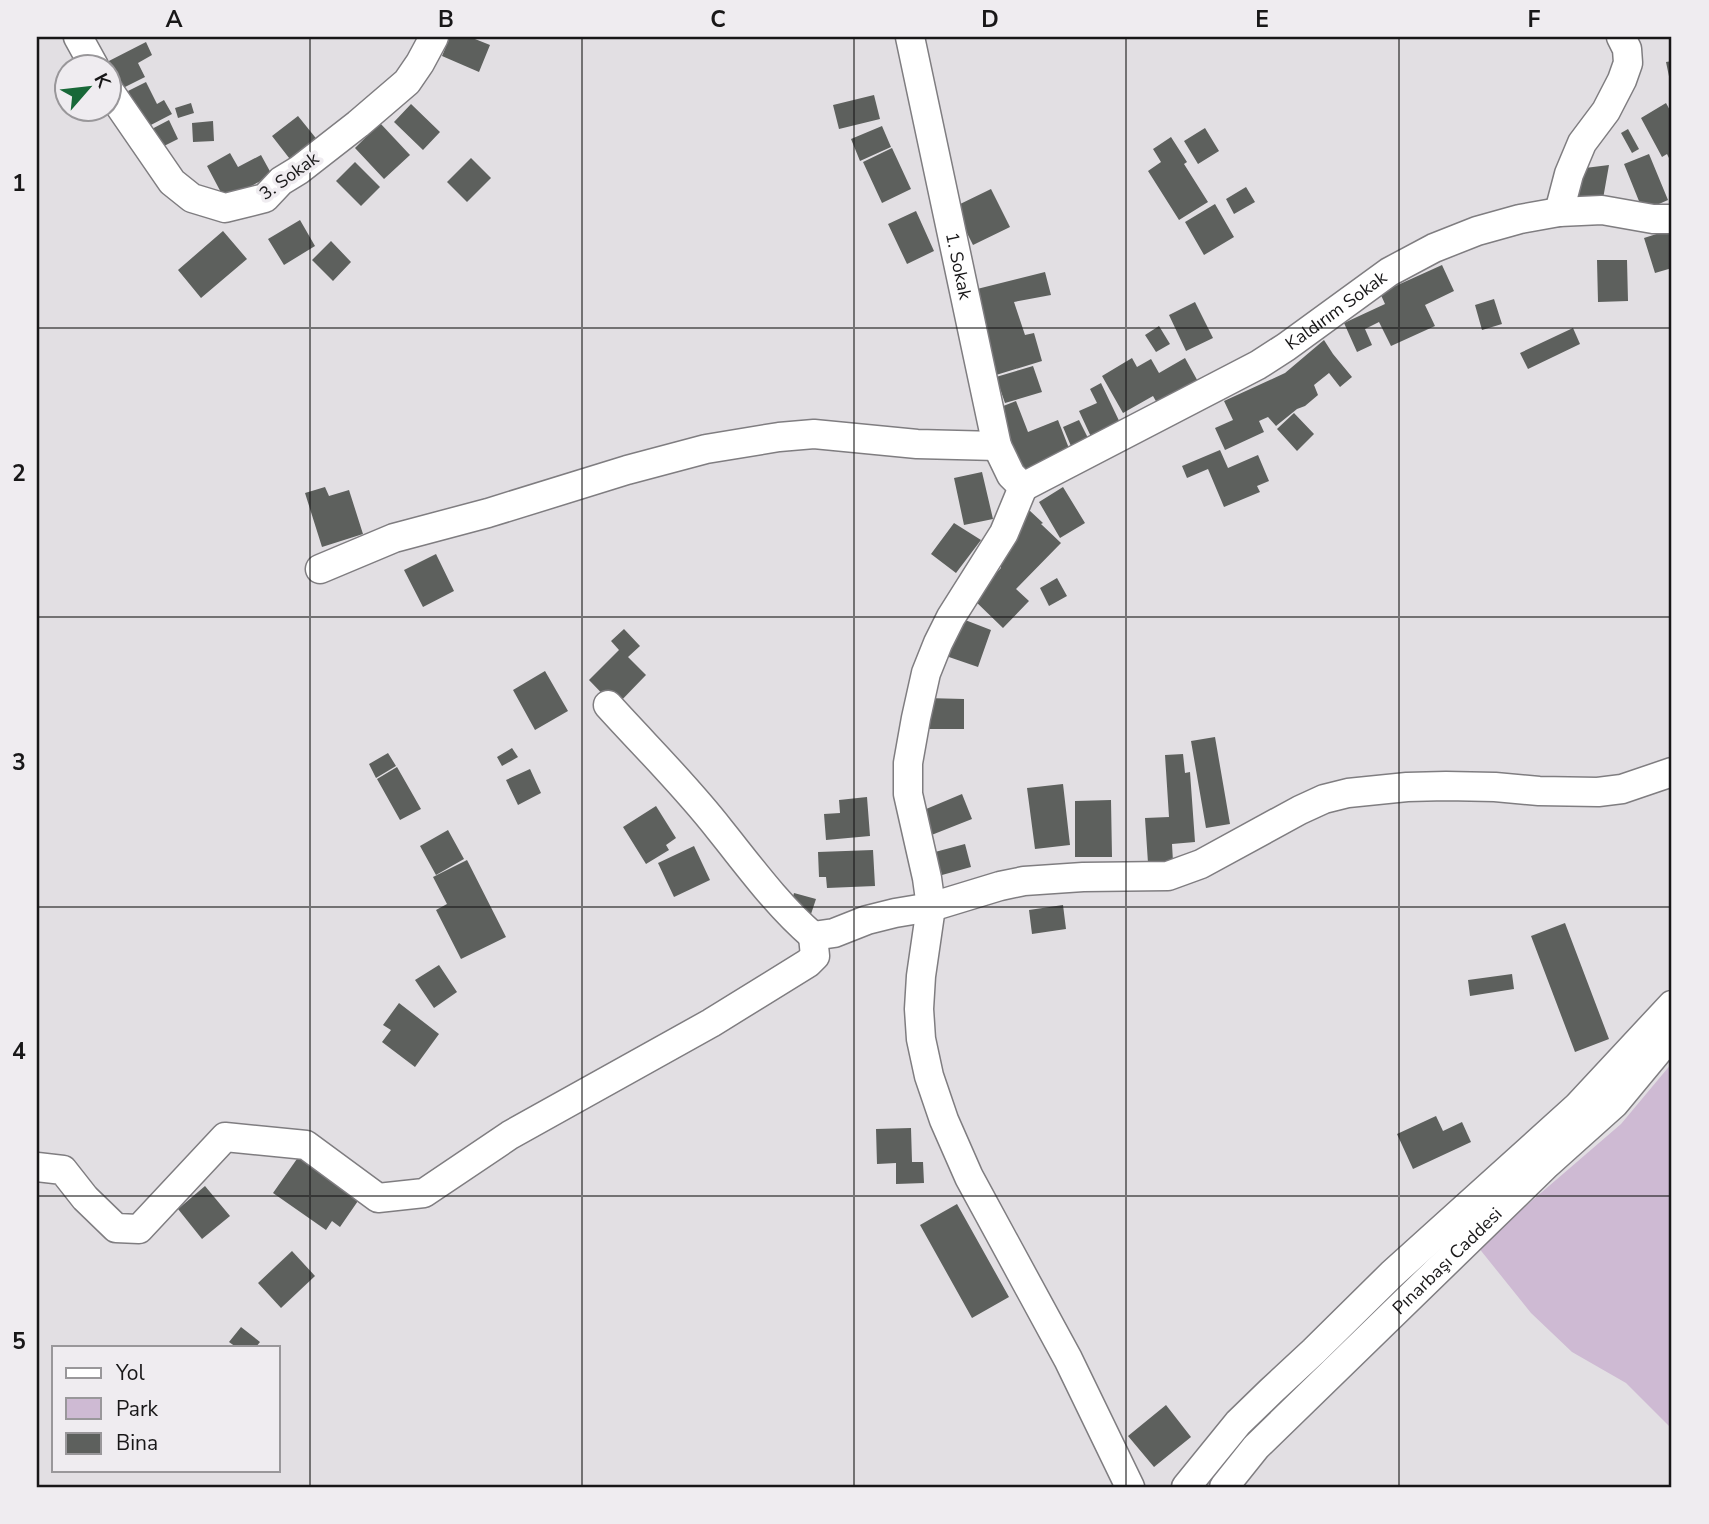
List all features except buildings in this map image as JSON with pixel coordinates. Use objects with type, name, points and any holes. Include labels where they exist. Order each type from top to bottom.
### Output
[{"type":"street","name":"3. Sokak","points":[[122,109],[172,182],[192,198],[225,208],[265,198],[281,181],[358,124],[407,82],[434,37]]},
{"type":"street","name":"1. Sokak","points":[[911,37],[997,446],[1011,475],[1023,487]]},
{"type":"street","points":[[1559,212],[1569,174],[1582,143],[1606,111],[1622,80],[1628,63],[1627,49],[1621,37]]},
{"type":"street","name":"Kaldırım Sokak","points":[[1023,487],[1258,365],[1389,272],[1477,231],[1559,212],[1602,210],[1653,219],[1672,219]]},
{"type":"street","points":[[320,569],[394,538],[706,449],[814,434],[917,444],[997,446]]},
{"type":"street","points":[[1023,487],[1004,533],[937,643],[918,707],[908,763],[908,794],[931,907],[921,976],[921,1039],[929,1076],[944,1120],[969,1177],[1068,1359],[1130,1487]]},
{"type":"street","points":[[37,1167],[63,1170],[85,1198],[116,1228],[139,1229],[225,1137],[306,1145],[379,1198],[424,1193],[510,1135],[711,1023],[808,963],[815,956],[813,936],[759,879],[702,808],[608,705]]},
{"type":"street","points":[[813,936],[834,933],[895,912],[931,907],[1024,881],[1168,876],[1242,843],[1300,810],[1324,799],[1348,793],[1446,786],[1598,792],[1622,789],[1672,772]]},
{"type":"street","points":[[1186,1487],[1238,1423],[1270,1391],[1392,1274],[1577,1107],[1672,1005]]},
{"type":"street","name":"Pınarbaşı Caddesi","points":[[1224,1487],[1256,1447],[1547,1164],[1614,1104],[1672,1034]]},
{"type":"green space","points":[[1672,1063],[1672,1429],[1626,1383],[1572,1352],[1531,1313],[1478,1247],[1621,1124]]}]
